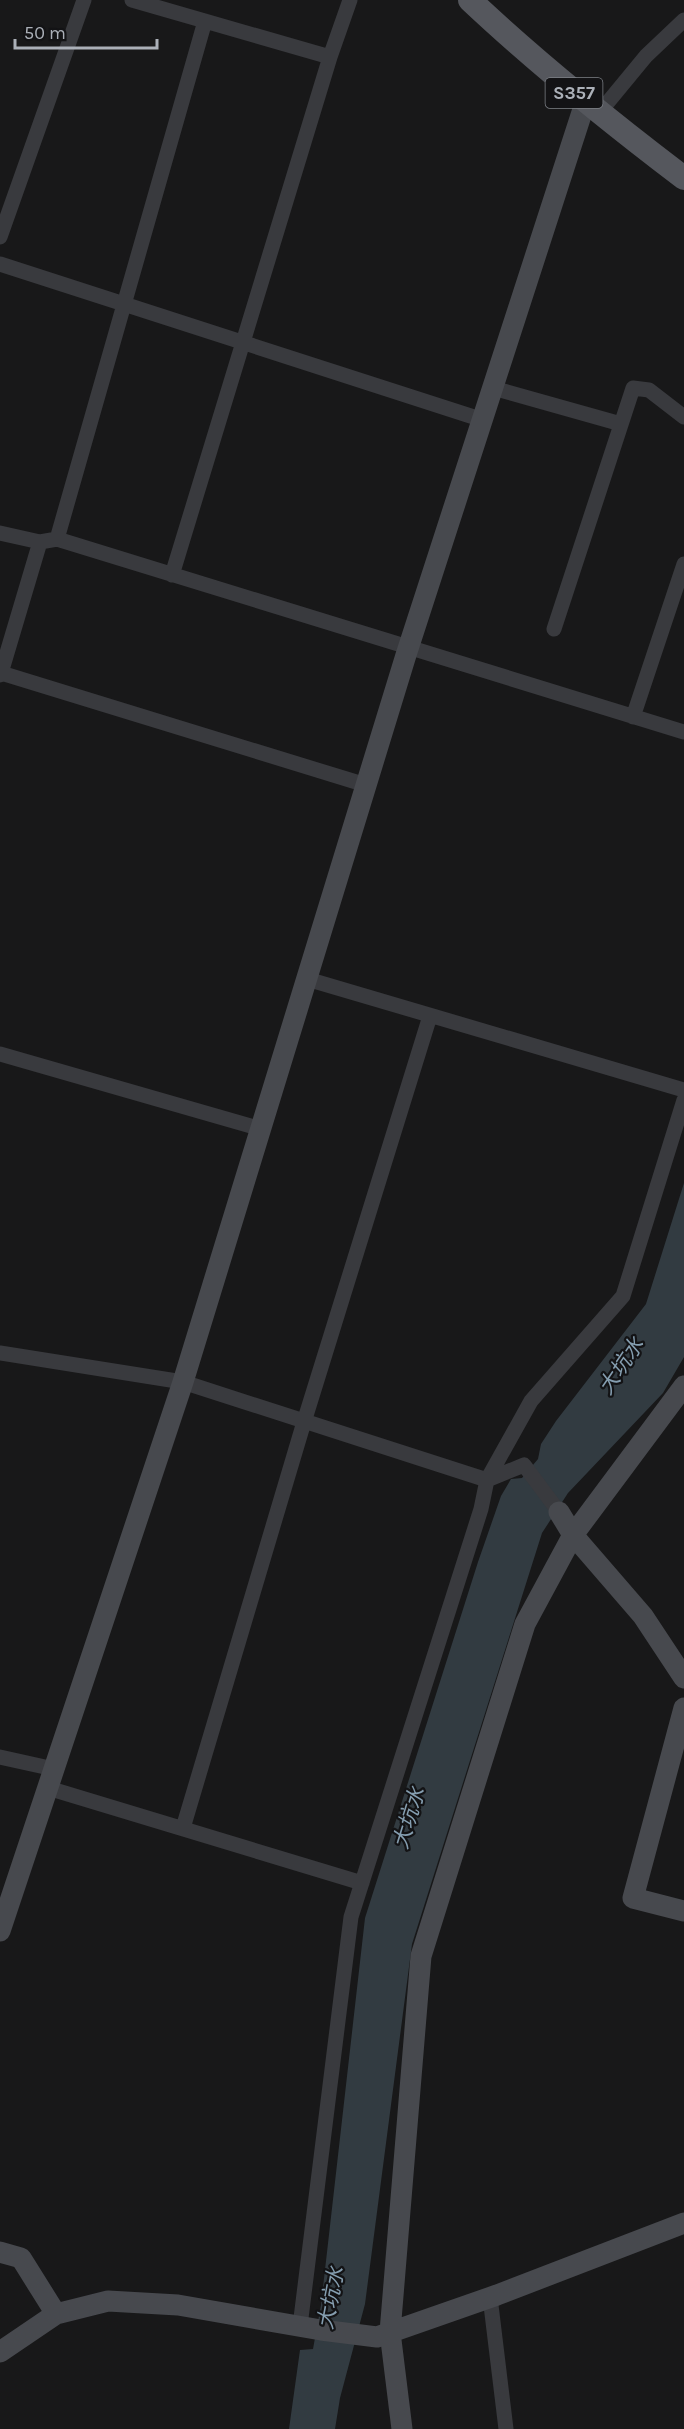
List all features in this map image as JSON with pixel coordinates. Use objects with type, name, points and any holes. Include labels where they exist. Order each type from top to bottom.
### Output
[{"type":"main road","name":"S357","points":[[470,0],[520,48],[592,108],[684,178]]},
{"type":"street","points":[[0,237],[84,0]]},
{"type":"street","points":[[132,0],[330,57]]},
{"type":"street","points":[[172,574],[330,57],[350,0]]},
{"type":"street","points":[[0,1931],[183,1382],[409,647],[493,388],[592,108],[684,20]]},
{"type":"street","points":[[57,539],[205,21]]},
{"type":"street","points":[[0,264],[483,420]]},
{"type":"street","points":[[493,388],[621,424]]},
{"type":"street","points":[[554,629],[633,388],[649,390],[684,417]]},
{"type":"street","points":[[0,533],[40,542],[57,539],[684,732]]},
{"type":"street","points":[[40,542],[0,674],[366,785]]},
{"type":"street","points":[[633,717],[684,564]]},
{"type":"street","points":[[307,979],[684,1090]]},
{"type":"street","points":[[183,1828],[304,1422],[430,1016]]},
{"type":"street","points":[[0,1054],[261,1129]]},
{"type":"street","points":[[300,2326],[351,1917],[481,1509],[487,1480],[531,1401],[623,1296],[684,1101]]},
{"type":"street","points":[[0,1353],[183,1382],[487,1480],[524,1465],[573,1535],[643,1616],[683,1674]]},
{"type":"street","points":[[402,2429],[384,2335],[421,1956],[525,1624],[573,1535],[684,1386]]},
{"type":"street","points":[[684,1708],[633,1898],[684,1911]]},
{"type":"street","points":[[0,1757],[51,1779],[183,1828],[362,1883]]},
{"type":"street","points":[[0,2352],[56,2314],[108,2301],[178,2305],[321,2330],[384,2335],[684,2223]]},
{"type":"street","points":[[0,2252],[21,2258],[56,2314]]},
{"type":"street","points":[[490,2297],[506,2429]]},
{"type":"water","name":"大坑水","points":[[684,1183],[684,1357],[663,1393],[568,1493],[542,1533],[412,1944],[365,2304],[340,2398],[335,2429],[289,2429],[300,2350],[313,2349],[321,2305],[365,1918],[501,1496],[511,1479],[522,1478],[538,1459],[541,1444],[556,1421],[646,1304]]}]
